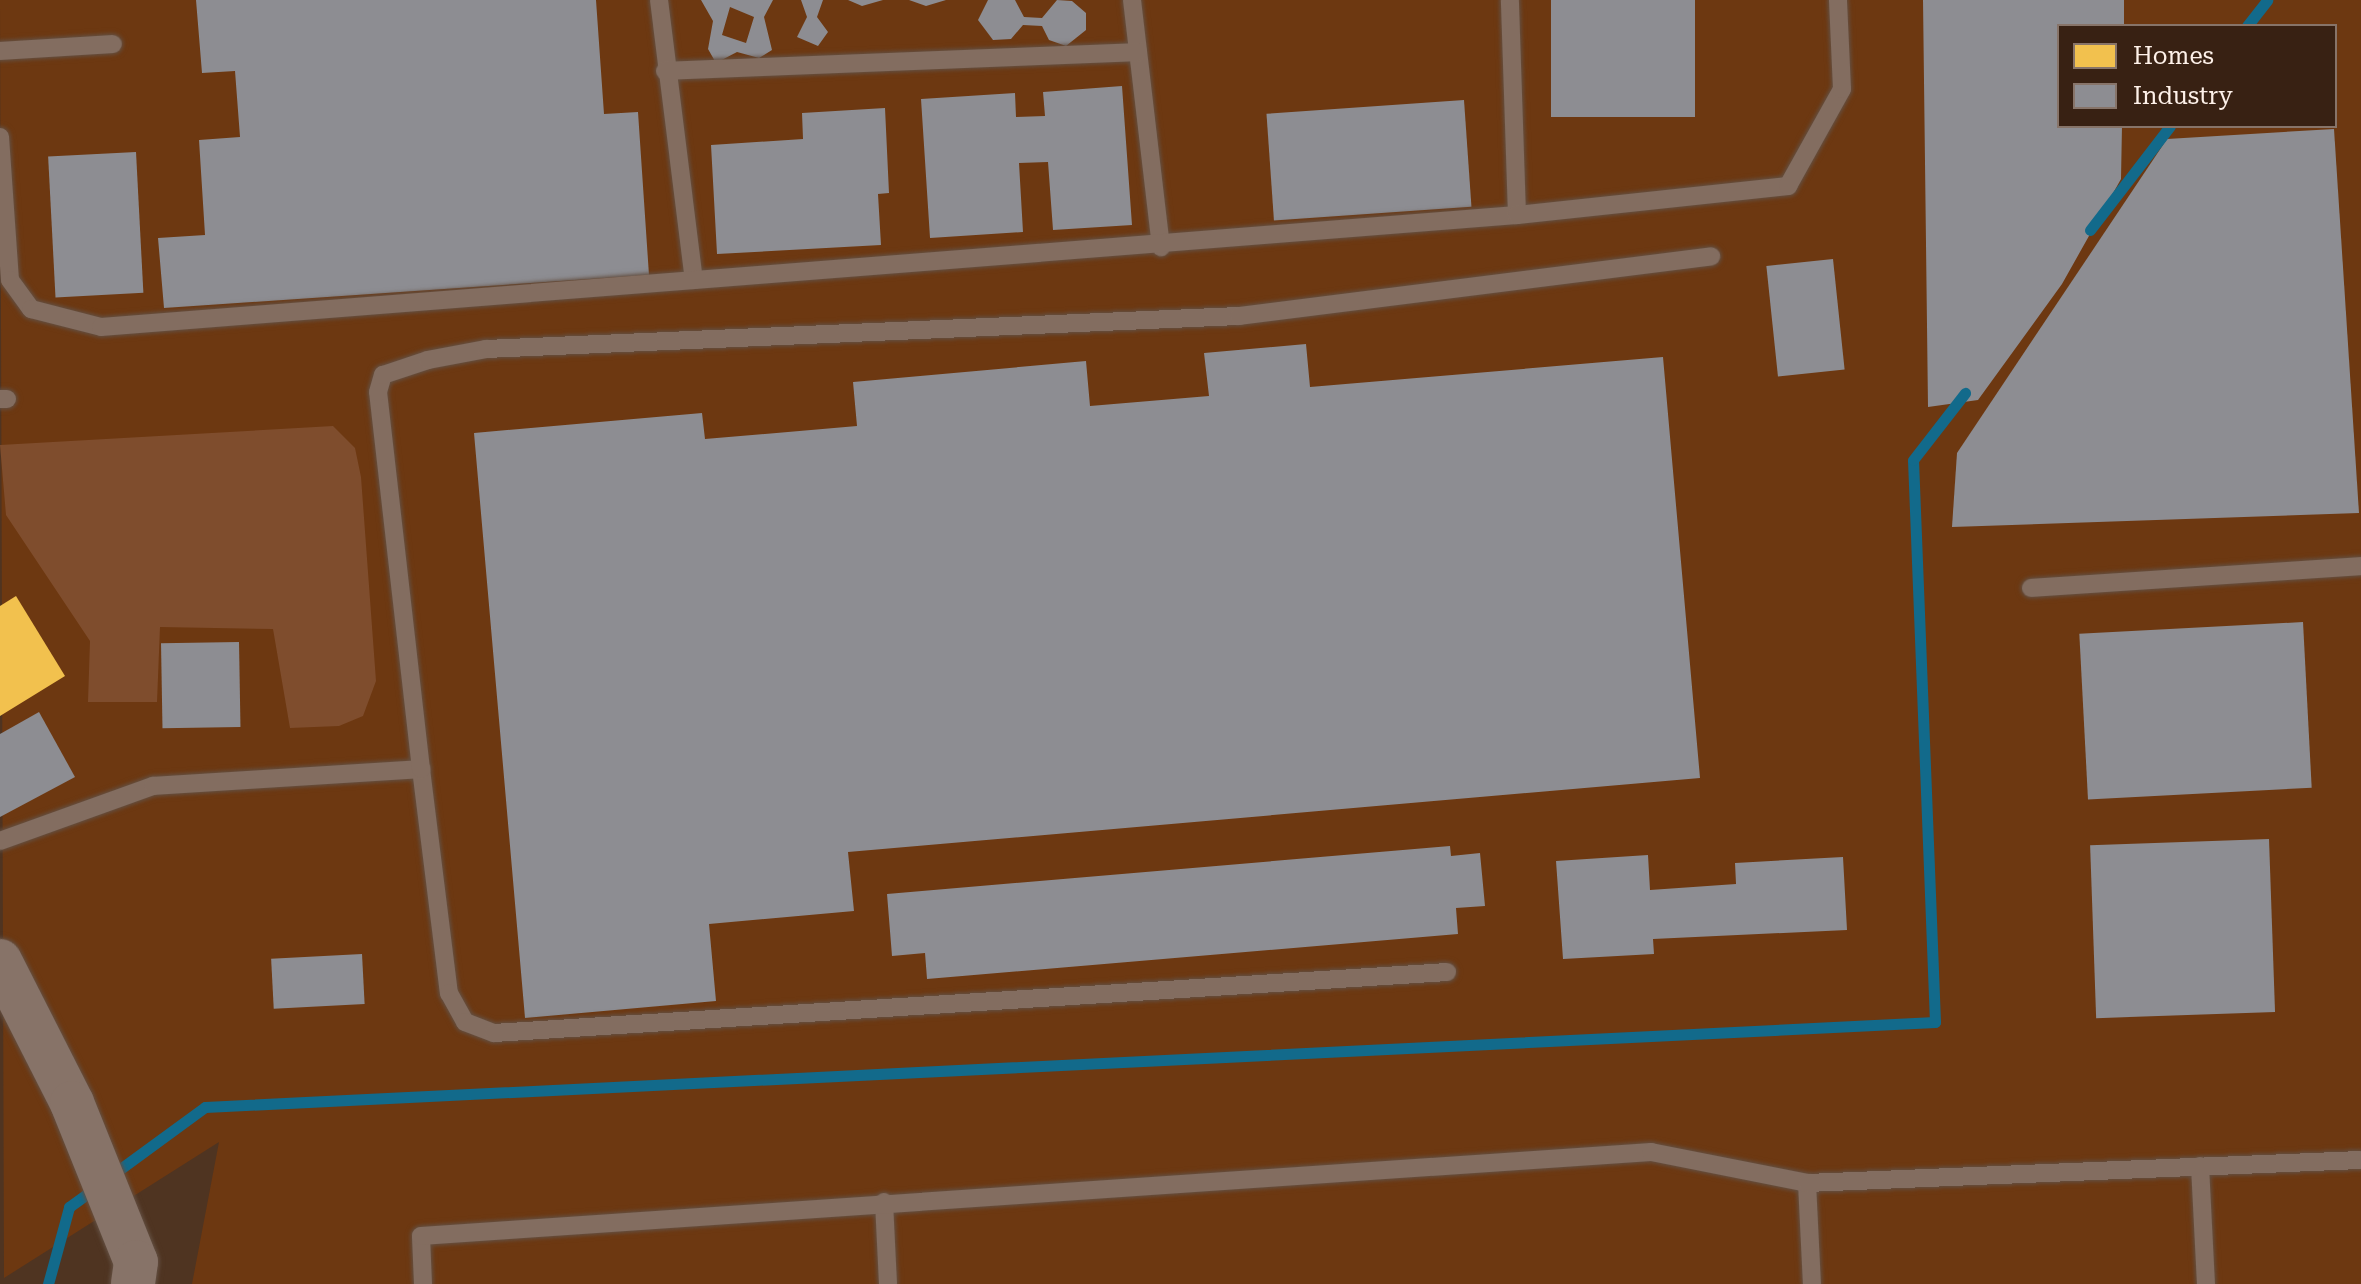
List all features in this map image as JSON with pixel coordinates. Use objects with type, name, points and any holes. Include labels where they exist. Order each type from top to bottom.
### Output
[{"type":"street","points":[[0,961],[72,1103],[135,1273]]},
{"type":"lane","points":[[659,0],[665,71],[694,280]]},
{"type":"lane","points":[[1132,0],[1161,247]]},
{"type":"lane","points":[[1510,0],[1517,215]]},
{"type":"lane","points":[[0,137],[10,280],[31,309],[101,327],[1161,247],[1517,215],[1788,186],[1842,89],[1838,0]]},
{"type":"lane","points":[[0,51],[113,44]]},
{"type":"lane","points":[[665,71],[1138,52]]},
{"type":"lane","points":[[1447,972],[494,1033],[465,1022],[449,993],[378,392],[383,375],[486,349],[1239,316],[1711,256]]},
{"type":"lane","points":[[2031,588],[2361,566]]},
{"type":"lane","points":[[0,841],[153,786],[421,769]]},
{"type":"lane","points":[[423,1284],[421,1236],[1651,1152],[1807,1183],[2361,1160]]},
{"type":"lane","points":[[2200,1166],[2206,1284]]},
{"type":"lane","points":[[1807,1183],[1812,1284]]},
{"type":"lane","points":[[884,1202],[888,1284]]},
{"type":"shaded area","points":[[0,0],[2361,0],[2361,1284],[192,1284],[219,1142],[4,1278]]},
{"type":"shaded area","points":[[333,426],[355,448],[361,477],[376,681],[363,716],[339,726],[290,728],[273,629],[160,627],[157,702],[88,702],[90,641],[6,515],[0,445]]},
{"type":"building: Homes","points":[[16,596],[65,676],[0,716],[0,606]]},
{"type":"building: Industry","points":[[196,0],[596,0],[604,114],[638,112],[649,275],[164,308],[158,238],[205,235],[199,140],[240,137],[235,71],[202,73]]},
{"type":"building: Industry","points":[[701,0],[773,0],[764,17],[772,50],[759,58],[737,52],[716,63],[708,49],[713,21]],"holes":[[[730,7],[754,17],[746,43],[722,35]]]},
{"type":"building: Industry","points":[[801,0],[823,0],[817,17],[828,32],[818,46],[797,37],[807,17]]},
{"type":"building: Industry","points":[[848,0],[883,0],[862,6]]},
{"type":"building: Industry","points":[[909,0],[946,0],[926,6]]},
{"type":"building: Industry","points":[[988,0],[1015,0],[1024,17],[1042,18],[1057,0],[1072,1],[1086,13],[1086,30],[1066,46],[1049,40],[1042,26],[1023,25],[1011,39],[993,40],[978,20]]},
{"type":"building: Industry","points":[[1551,0],[1695,0],[1695,117],[1551,117]]},
{"type":"building: Industry","points":[[1923,0],[2124,0],[2124,24],[2057,24],[2057,128],[2122,128],[2121,179],[2062,284],[1978,400],[1928,407]]},
{"type":"building: Industry","points":[[1122,86],[1132,225],[1053,230],[1048,162],[1019,163],[1023,232],[930,238],[921,99],[1015,93],[1016,117],[1045,116],[1043,92]]},
{"type":"building: Industry","points":[[1464,100],[1471,207],[1274,221],[1266,114]]},
{"type":"building: Industry","points":[[885,108],[889,193],[878,194],[881,245],[717,254],[711,145],[803,139],[802,113]]},
{"type":"building: Industry","points":[[2334,129],[2359,513],[1952,527],[1957,453],[2167,139]]},
{"type":"building: Industry","points":[[136,152],[143,293],[55,297],[48,157]]},
{"type":"building: Industry","points":[[1833,259],[1845,369],[1778,376],[1766,266]]},
{"type":"building: Industry","points":[[1306,344],[1310,387],[1663,357],[1700,778],[848,852],[854,911],[709,924],[716,1001],[525,1018],[474,433],[702,413],[705,439],[857,426],[853,382],[1086,361],[1090,406],[1209,396],[1204,353]]},
{"type":"building: Industry","points":[[2303,622],[2312,788],[2088,799],[2079,634]]},
{"type":"building: Industry","points":[[239,642],[240,727],[162,728],[161,643]]},
{"type":"building: Industry","points":[[39,712],[75,777],[0,817],[0,734]]},
{"type":"building: Industry","points":[[2269,839],[2275,1012],[2096,1018],[2090,845]]},
{"type":"building: Industry","points":[[1450,846],[1451,856],[1480,853],[1485,906],[1456,908],[1458,934],[927,979],[925,953],[892,956],[887,894]]},
{"type":"building: Industry","points":[[1648,855],[1650,890],[1736,884],[1735,863],[1843,857],[1847,930],[1653,939],[1654,954],[1563,959],[1556,861]]},
{"type":"building: Industry","points":[[362,954],[365,1004],[274,1009],[271,959]]},
{"type":"waterway","points":[[2249,24],[2267,0]]},
{"type":"waterway","points":[[2090,230],[2168,128]]},
{"type":"waterway","points":[[112,1175],[205,1107],[1935,1022],[1913,460],[1965,393]]},
{"type":"waterway","points":[[48,1284],[69,1207],[95,1188]]}]
